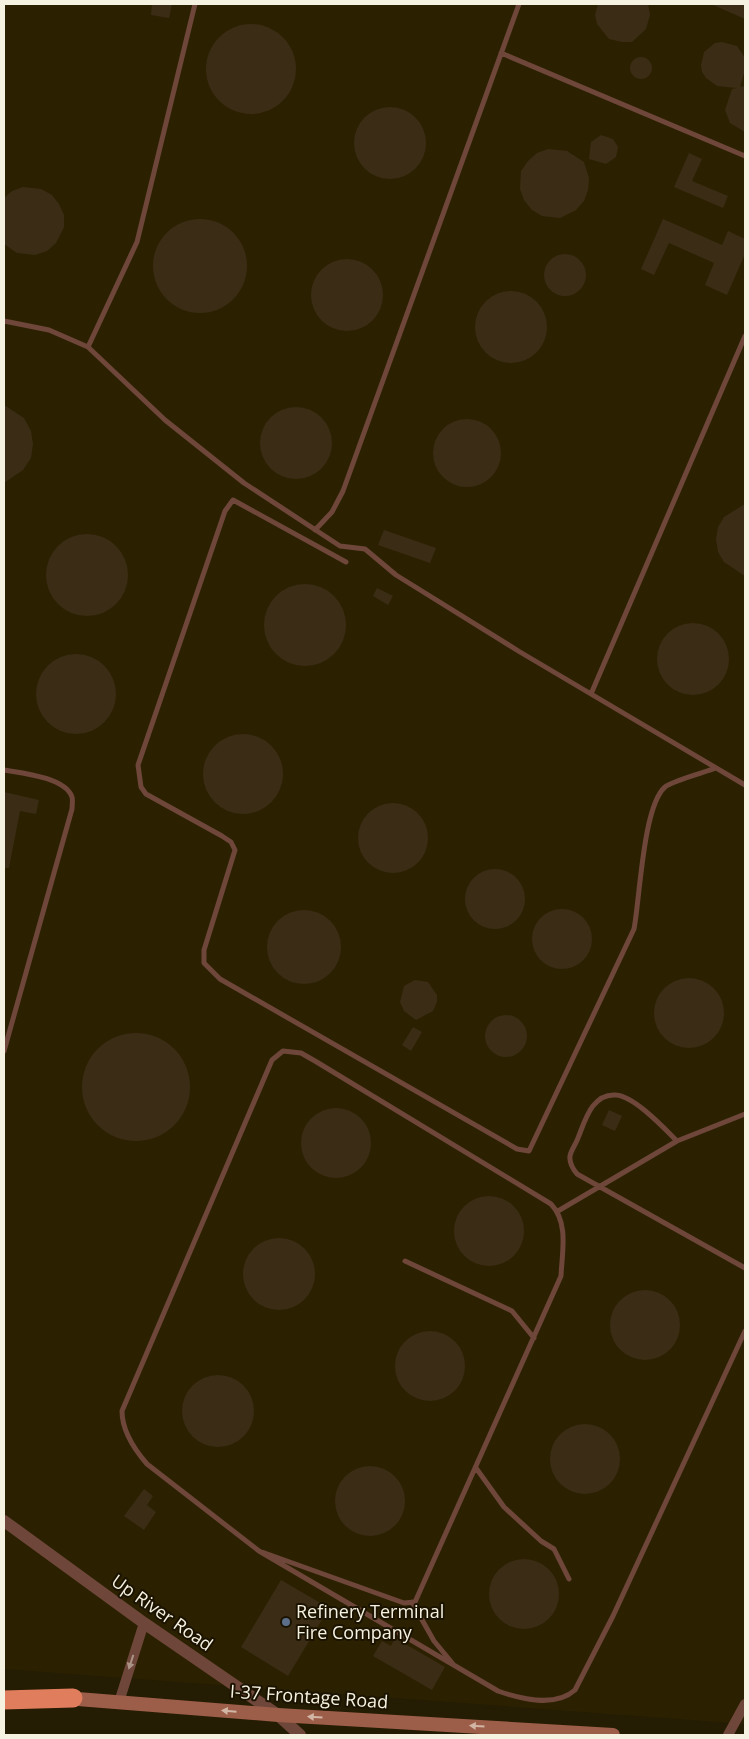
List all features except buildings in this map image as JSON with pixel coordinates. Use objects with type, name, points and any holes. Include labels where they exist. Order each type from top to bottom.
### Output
[{"type":"highway","points":[[4,1700],[73,1698]]},
{"type":"main road","name":"I-37 Frontage Road","points":[[4,1692],[278,1715],[613,1735]]},
{"type":"street","name":"Up River Road","points":[[4,1521],[144,1623],[278,1715],[300,1735]]},
{"type":"street","points":[[118,1702],[144,1623]]},
{"type":"street","points":[[728,1735],[745,1704]]},
{"type":"lane","points":[[88,347],[137,242],[195,4]]},
{"type":"lane","points":[[315,530],[332,512],[343,492],[519,4]]},
{"type":"lane","points":[[501,53],[745,156]]},
{"type":"lane","points":[[4,321],[49,330],[88,347],[165,420],[244,483],[340,546],[364,549],[396,575],[745,785]]},
{"type":"lane","points":[[591,694],[745,336]]},
{"type":"lane","points":[[346,562],[233,500],[225,511],[138,765],[141,787],[146,794],[231,842],[235,850],[204,950],[204,963],[220,979],[517,1149],[529,1151],[634,929],[638,908],[643,852],[656,800],[665,786],[716,768]]},
{"type":"lane","points":[[4,770],[47,778],[64,787],[72,796],[72,809],[4,1051]]},
{"type":"lane","points":[[259,1551],[404,1603],[415,1602],[561,1276],[562,1223],[558,1211],[552,1204],[300,1053],[283,1051],[272,1060],[122,1411],[122,1422],[132,1443],[147,1464],[259,1551],[498,1691],[520,1698],[557,1698],[568,1696],[576,1690],[613,1616],[745,1331]]},
{"type":"lane","points":[[677,1141],[661,1124],[627,1098],[615,1094],[602,1097],[591,1107],[570,1156],[572,1166],[577,1174],[745,1268]]},
{"type":"lane","points":[[558,1211],[677,1141],[745,1114]]},
{"type":"lane","points":[[404,1260],[512,1311],[534,1338]]},
{"type":"lane","points":[[476,1468],[504,1507],[541,1541],[554,1549],[569,1579]]},
{"type":"lane","points":[[412,1602],[434,1641],[456,1667]]},
{"type":"shaded area","points":[[4,4],[745,4],[745,1724],[4,1669]]},
{"type":"place","name":"Refinery Terminal Fire Company","points":[[286,1622]]}]
